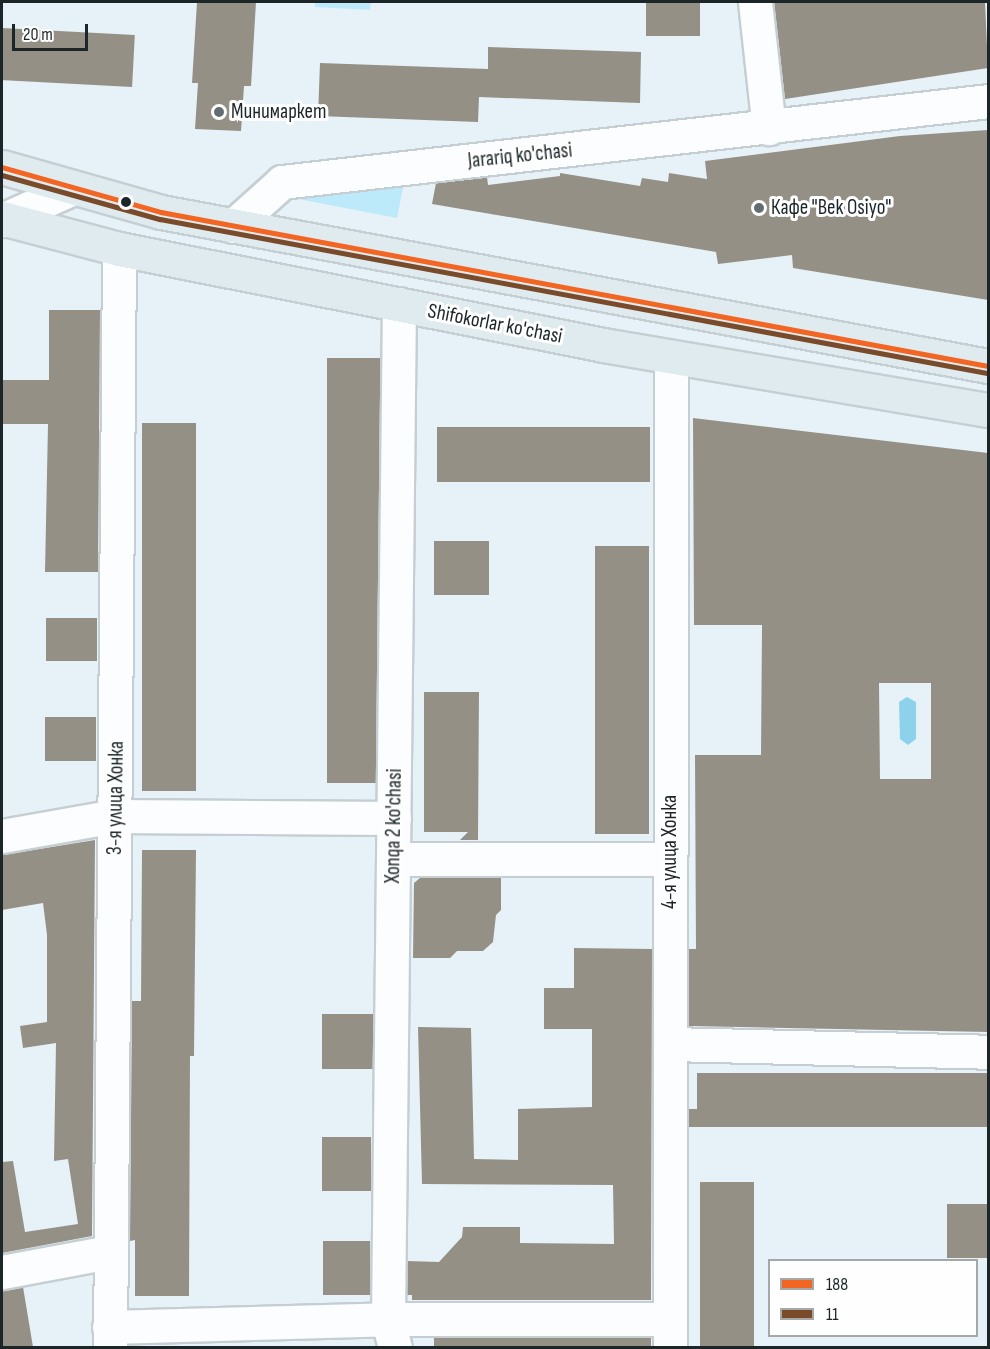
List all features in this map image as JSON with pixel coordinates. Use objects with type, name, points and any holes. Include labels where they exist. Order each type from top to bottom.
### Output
[{"type":"main road","points":[[2,167],[71,189],[233,226],[988,366]]},
{"type":"main road","name":"Shifokorlar ko'chasi","points":[[3,219],[120,249],[492,323],[671,357],[988,410]]},
{"type":"main road","points":[[492,323],[500,275]]},
{"type":"street","points":[[755,2],[769,128]]},
{"type":"street","name":"Jarariq ko'chasi","points":[[233,226],[282,182],[769,128],[988,101]]},
{"type":"street","points":[[3,219],[71,189]]},
{"type":"street","name":"3-я улица Хонка","points":[[110,1337],[120,249]]},
{"type":"street","name":"Xonqa 2 ko'chasi","points":[[392,1333],[393,859],[399,304]]},
{"type":"street","name":"4-я улица Хонка","points":[[670,1333],[671,357]]},
{"type":"street","points":[[2,836],[116,816],[394,818]]},
{"type":"street","points":[[393,859],[670,859]]},
{"type":"street","points":[[670,1044],[988,1052]]},
{"type":"street","points":[[2,1272],[109,1252]]},
{"type":"street","points":[[110,1337],[392,1333],[670,1333]]},
{"type":"shaded area","points":[[315,2],[371,2],[370,10],[315,7]]},
{"type":"shaded area","points":[[404,183],[397,218],[293,198]]},
{"type":"shaded area","points":[[907,697],[916,702],[916,739],[908,745],[900,739],[899,702]]},
{"type":"building","points":[[197,2],[256,2],[251,86],[244,86],[241,131],[195,129],[198,83],[192,83]]},
{"type":"building","points":[[646,2],[700,2],[700,36],[646,36]]},
{"type":"building","points":[[774,2],[985,2],[988,68],[785,99]]},
{"type":"building","points":[[2,28],[135,35],[132,87],[2,80]]},
{"type":"building","points":[[488,47],[641,52],[640,103],[479,97],[478,122],[318,116],[320,63],[488,69]]},
{"type":"building","points":[[988,130],[988,300],[793,268],[792,255],[718,264],[716,252],[432,204],[436,183],[487,177],[488,185],[560,176],[560,173],[640,186],[642,178],[668,182],[669,173],[707,179],[705,161],[900,136]]},
{"type":"building","points":[[49,310],[100,310],[98,572],[45,572],[48,424],[2,424],[2,380],[49,380]]},
{"type":"building","points":[[327,358],[380,358],[380,783],[327,783]]},
{"type":"building","points":[[693,418],[988,453],[988,1032],[689,1026],[689,949],[696,949],[695,755],[761,755],[762,625],[694,625]],"holes":[[[879,683],[931,683],[931,779],[880,779]]]},
{"type":"building","points":[[142,423],[196,423],[196,791],[142,791]]},
{"type":"building","points":[[437,427],[650,427],[650,482],[437,482]]},
{"type":"building","points":[[434,541],[489,541],[489,595],[434,595]]},
{"type":"building","points":[[595,546],[649,546],[649,834],[595,834]]},
{"type":"building","points":[[46,618],[97,618],[97,661],[46,661]]},
{"type":"building","points":[[424,692],[479,692],[478,840],[460,840],[468,832],[424,832]]},
{"type":"building","points":[[45,717],[96,717],[96,761],[45,761]]},
{"type":"building","points":[[95,840],[92,1236],[2,1253],[2,1162],[13,1161],[25,1232],[78,1224],[68,1159],[54,1161],[56,1043],[23,1048],[20,1026],[47,1022],[47,935],[43,903],[2,910],[2,855]]},
{"type":"building","points":[[142,850],[196,850],[194,1056],[190,1056],[189,1296],[135,1296],[135,1240],[130,1241],[132,1001],[141,1001]]},
{"type":"building","points":[[420,878],[501,878],[501,910],[496,915],[493,942],[483,951],[457,951],[450,958],[413,958],[414,883]]},
{"type":"building","points":[[574,948],[652,949],[651,1300],[412,1300],[412,1295],[407,1295],[407,1261],[439,1262],[462,1237],[463,1227],[520,1227],[520,1243],[614,1244],[613,1185],[422,1184],[418,1027],[471,1028],[474,1159],[518,1160],[518,1109],[592,1107],[592,1029],[544,1029],[544,988],[574,988]]},
{"type":"building","points":[[322,1014],[373,1014],[373,1069],[322,1069]]},
{"type":"building","points":[[697,1073],[988,1073],[988,1127],[689,1127],[689,1109],[697,1109]]},
{"type":"building","points":[[322,1137],[371,1137],[371,1191],[322,1191]]},
{"type":"building","points":[[700,1182],[754,1182],[754,1347],[700,1347]]},
{"type":"building","points":[[947,1204],[988,1204],[988,1258],[947,1258]]},
{"type":"building","points":[[323,1241],[370,1241],[370,1295],[323,1295]]},
{"type":"building","points":[[23,1287],[33,1347],[2,1347],[2,1290]]},
{"type":"building","points":[[434,1338],[651,1338],[651,1347],[434,1347]]},
{"type":"transit line","name":"188","points":[[2,167],[161,212],[988,366]]},
{"type":"transit line","name":"11","points":[[2,175],[160,219],[987,373]]},
{"type":"place","name":"Минимаркет","points":[[219,112]]},
{"type":"place","name":"Кафе \"Bek Osiyo\"","points":[[759,208]]}]
